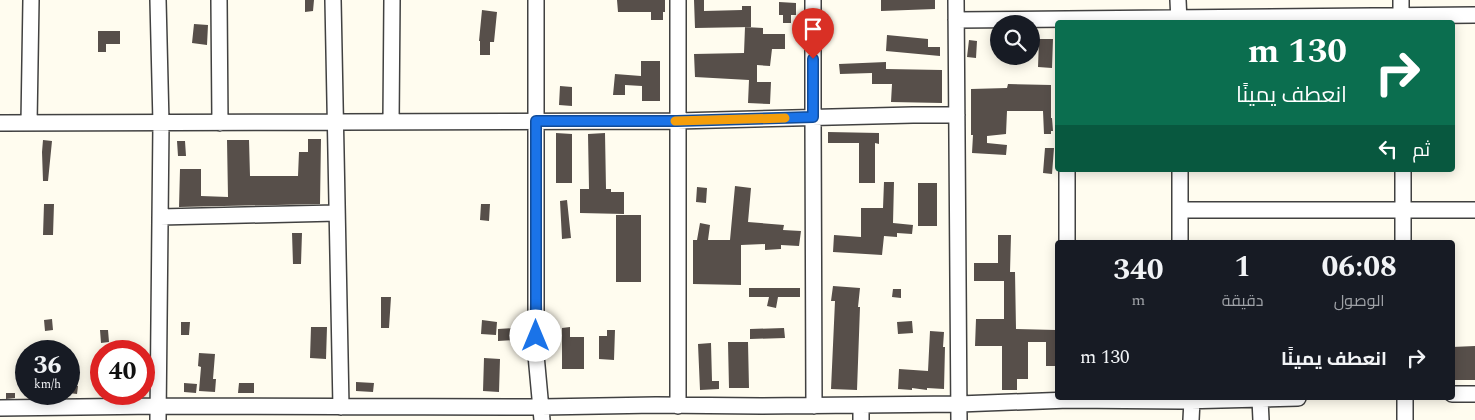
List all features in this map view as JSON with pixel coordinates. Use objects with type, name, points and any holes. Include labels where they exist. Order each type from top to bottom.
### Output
[{"type":"street","points":[[29,123],[31,0]]},
{"type":"street","points":[[158,0],[161,123],[158,413]]},
{"type":"street","points":[[219,0],[220,123]]},
{"type":"street","points":[[334,0],[341,407]]},
{"type":"street","points":[[391,122],[392,0]]},
{"type":"street","points":[[536,0],[536,355],[542,413]]},
{"type":"street","points":[[678,0],[678,406]]},
{"type":"street","points":[[813,0],[814,406]]},
{"type":"street","points":[[956,0],[959,420]]},
{"type":"street","points":[[1178,0],[1179,20]]},
{"type":"street","points":[[1401,0],[1401,19]]},
{"type":"street","points":[[956,20],[1401,19],[1475,15]]},
{"type":"street","points":[[0,124],[677,121],[928,114],[957,115]]},
{"type":"street","points":[[1067,172],[1067,240]]},
{"type":"street","points":[[1180,172],[1180,240]]},
{"type":"street","points":[[1402,172],[1403,240]]},
{"type":"street","points":[[1180,210],[1475,210]]},
{"type":"street","points":[[160,217],[337,213]]},
{"type":"street","points":[[1455,394],[1475,394]]},
{"type":"street","points":[[0,408],[32,414],[222,413],[341,407],[542,413],[656,412],[678,406],[762,413],[814,406],[861,412],[959,404],[1055,400]]},
{"type":"street","points":[[1185,400],[1191,420]]},
{"type":"street","points":[[1260,400],[1261,420]]},
{"type":"street","points":[[1405,400],[1405,420]]},
{"type":"building","points":[[305,0],[314,0],[313,11],[305,12]]},
{"type":"building","points":[[617,0],[665,0],[663,20],[651,20],[651,12],[618,12]]},
{"type":"building","points":[[694,0],[704,0],[704,11],[742,10],[742,6],[751,6],[751,27],[695,28]]},
{"type":"building","points":[[881,0],[935,0],[935,9],[881,11]]},
{"type":"building","points":[[779,2],[796,3],[796,15],[791,15],[791,23],[783,23],[783,15],[779,15]]},
{"type":"building","points":[[482,10],[497,12],[494,42],[490,42],[490,55],[480,55],[479,41]]},
{"type":"building","points":[[194,24],[208,25],[207,45],[192,43]]},
{"type":"building","points":[[745,27],[763,28],[763,34],[785,34],[785,49],[772,49],[770,66],[757,65],[757,82],[771,82],[770,104],[748,103],[749,80],[695,77],[694,54],[744,53]]},
{"type":"building","points":[[98,31],[120,31],[120,44],[106,44],[106,52],[98,52]]},
{"type":"building","points":[[887,35],[928,39],[928,47],[940,47],[940,56],[886,51]]},
{"type":"building","points":[[1040,39],[1053,39],[1052,68],[1038,67],[1040,65]]},
{"type":"building","points":[[969,40],[977,41],[976,58],[967,57]]},
{"type":"building","points":[[641,61],[660,61],[660,101],[642,101],[642,86],[625,85],[625,95],[613,95],[615,74],[641,76]]},
{"type":"building","points":[[886,62],[886,69],[942,70],[942,103],[891,102],[892,84],[872,84],[872,73],[840,74],[839,64]]},
{"type":"building","points":[[1008,84],[1051,85],[1053,131],[1051,131],[1051,134],[1044,134],[1043,111],[1007,111],[1006,134],[987,136],[987,143],[1007,145],[1006,155],[972,153],[971,89],[1007,88]]},
{"type":"building","points":[[560,86],[572,87],[572,106],[559,105]]},
{"type":"building","points":[[828,132],[879,133],[879,144],[875,143],[875,183],[859,183],[859,143],[828,143]]},
{"type":"building","points":[[556,133],[572,134],[572,183],[556,183]]},
{"type":"building","points":[[605,133],[606,189],[611,189],[611,192],[624,192],[624,214],[580,213],[580,189],[589,189],[588,134]]},
{"type":"building","points":[[308,139],[321,139],[320,204],[179,207],[180,169],[201,169],[201,196],[228,197],[227,140],[249,140],[250,176],[298,176],[299,152],[308,152]]},
{"type":"building","points":[[43,140],[52,141],[48,181],[43,181]]},
{"type":"building","points":[[177,141],[185,141],[186,156],[178,156]]},
{"type":"building","points":[[1045,148],[1054,148],[1052,174],[1043,173]]},
{"type":"building","points":[[884,182],[894,182],[893,223],[913,225],[912,234],[897,233],[897,237],[884,236],[882,255],[833,252],[834,235],[861,237],[861,208],[883,208]]},
{"type":"building","points":[[918,183],[937,183],[937,226],[918,226]]},
{"type":"building","points":[[735,186],[751,188],[748,222],[784,225],[783,230],[801,231],[799,246],[781,245],[781,249],[765,250],[765,244],[741,245],[741,285],[693,284],[693,240],[697,240],[700,223],[710,225],[708,240],[730,240]]},
{"type":"building","points":[[697,187],[707,188],[706,203],[696,202]]},
{"type":"building","points":[[567,200],[571,238],[562,239],[560,201]]},
{"type":"building","points":[[44,204],[54,204],[53,235],[43,235]]},
{"type":"building","points":[[481,204],[490,204],[489,221],[480,220]]},
{"type":"building","points":[[616,215],[641,215],[641,282],[616,282]]},
{"type":"building","points":[[292,233],[302,233],[301,264],[293,264]]},
{"type":"building","points":[[998,235],[1011,235],[1010,272],[1015,272],[1016,329],[1055,330],[1055,366],[1046,366],[1046,342],[1028,342],[1028,379],[1017,379],[1017,390],[1002,390],[1002,346],[975,346],[976,319],[1004,319],[1004,281],[974,281],[974,263],[998,263]]},
{"type":"building","points":[[833,286],[860,288],[857,390],[831,389],[835,301],[831,301]]},
{"type":"building","points":[[749,288],[800,288],[800,297],[778,297],[776,308],[767,306],[769,297],[749,297]]},
{"type":"building","points":[[893,289],[901,289],[901,298],[892,297]]},
{"type":"building","points":[[381,297],[391,297],[389,328],[381,328]]},
{"type":"building","points":[[52,319],[53,330],[45,331],[44,320]]},
{"type":"building","points":[[482,320],[497,322],[496,335],[481,334]]},
{"type":"building","points":[[912,321],[913,333],[898,334],[897,322]]},
{"type":"building","points":[[181,322],[190,322],[189,335],[181,335]]},
{"type":"building","points":[[311,327],[327,327],[326,359],[310,358]]},
{"type":"building","points":[[570,327],[570,337],[584,337],[584,369],[562,369],[562,328]]},
{"type":"building","points":[[517,328],[517,340],[498,341],[498,329]]},
{"type":"building","points":[[784,328],[785,338],[750,339],[750,329]]},
{"type":"building","points":[[100,330],[108,330],[109,340],[101,340]]},
{"type":"building","points":[[607,330],[615,330],[614,360],[599,359],[599,336],[607,336]]},
{"type":"building","points":[[930,331],[944,332],[944,389],[898,389],[899,369],[928,371]]},
{"type":"building","points":[[728,342],[748,342],[749,388],[729,388]]},
{"type":"building","points":[[711,343],[712,381],[719,381],[719,389],[700,390],[698,344]]},
{"type":"building","points":[[1475,346],[1475,380],[1455,380],[1455,347]]},
{"type":"building","points":[[199,353],[215,354],[213,379],[216,379],[215,392],[199,391],[201,367],[198,366]]},
{"type":"building","points":[[484,358],[500,359],[499,392],[483,391]]},
{"type":"building","points":[[356,382],[374,383],[373,392],[356,391]]},
{"type":"building","points":[[184,383],[197,384],[196,393],[184,392]]},
{"type":"building","points":[[239,383],[254,383],[254,393],[238,393]]},
{"type":"building","points":[[6,393],[15,393],[15,398],[6,399]]},
{"type":"slow traffic","points":[[675,121],[785,118]]},
{"type":"route","points":[[536,336],[536,121],[677,121],[813,117],[813,59]]}]
